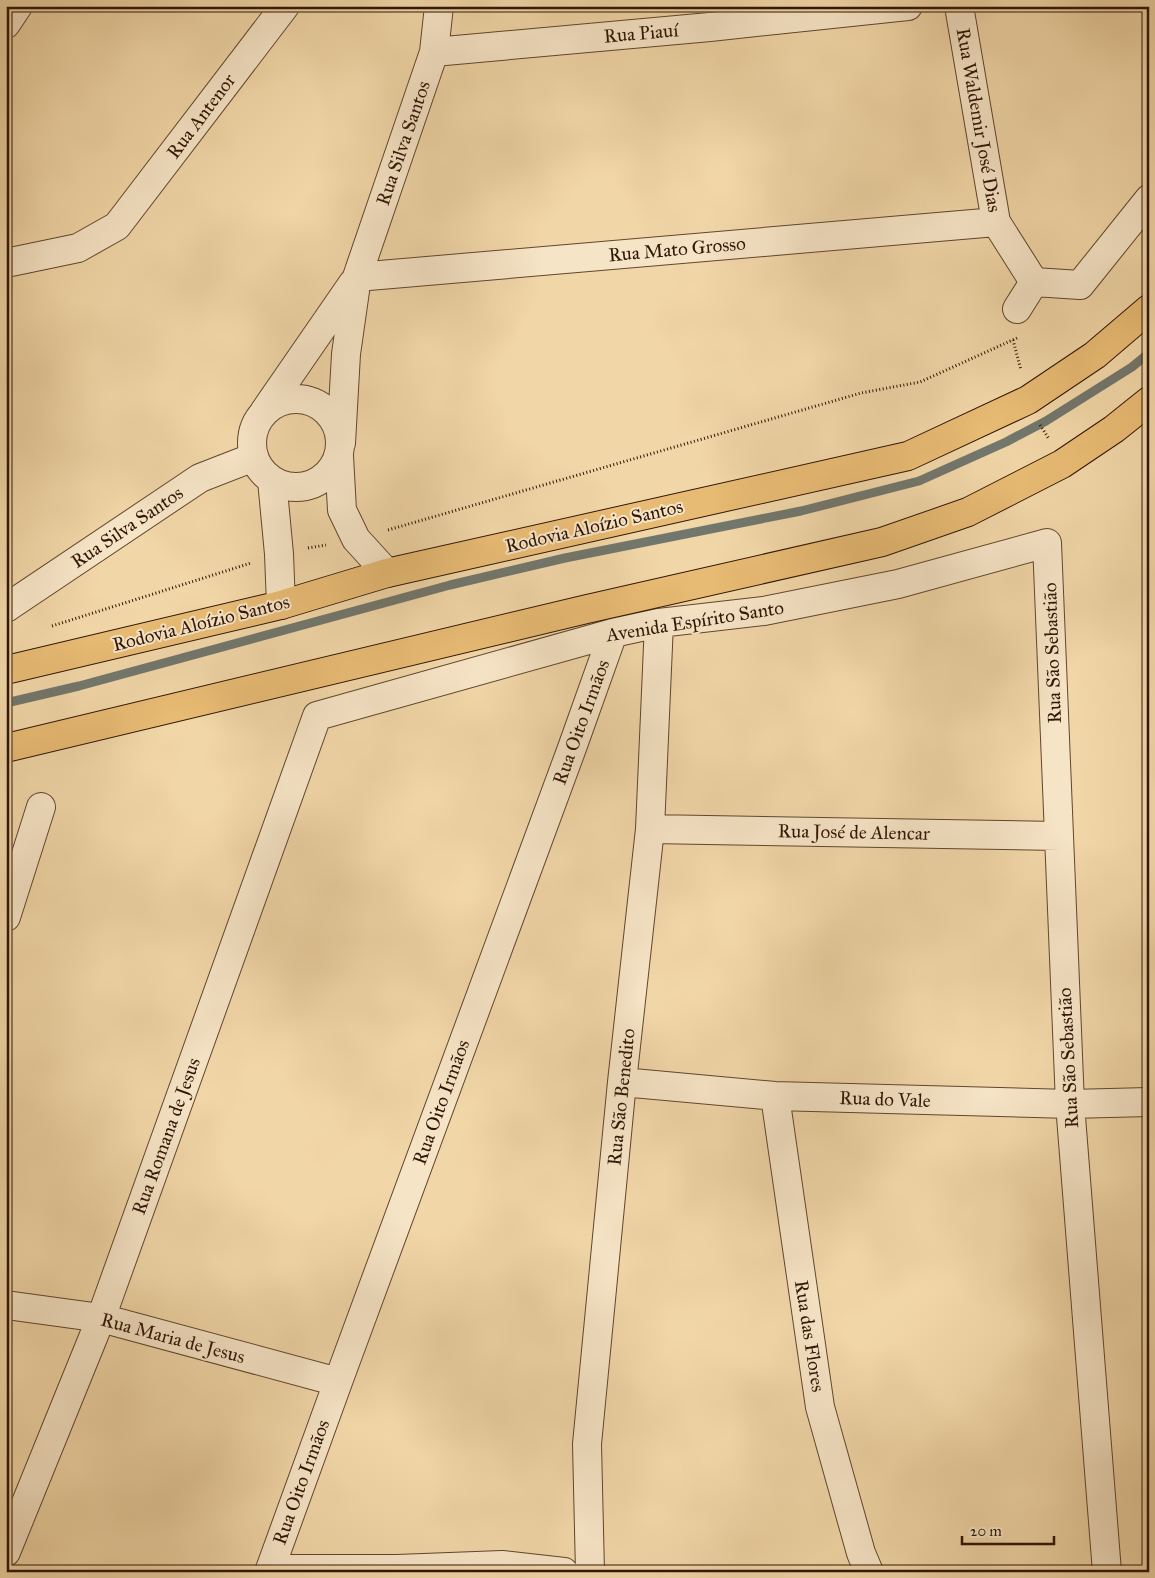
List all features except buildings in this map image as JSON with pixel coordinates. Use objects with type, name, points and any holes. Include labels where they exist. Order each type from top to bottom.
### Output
[{"type":"main road","name":"Rodovia Aloízio Santos","points":[[6,670],[281,605],[388,573],[908,456],[1031,407],[1095,356],[1149,309]]},
{"type":"main road","points":[[6,748],[587,609],[882,542],[968,512],[1062,464],[1114,429],[1149,401]]},
{"type":"street","points":[[6,24],[18,6]]},
{"type":"street","name":"Rua Antenor","points":[[6,263],[78,248],[117,226],[285,6]]},
{"type":"street","name":"Rua Silva Santos","points":[[388,573],[356,539],[342,510],[340,450],[346,354],[357,277],[434,52],[439,6]]},
{"type":"street","name":"Rua Piauí","points":[[434,52],[713,16],[908,6]]},
{"type":"street","name":"Rua Waldemir José Dias","points":[[959,6],[996,222],[1034,282]]},
{"type":"street","points":[[1019,322],[1034,282],[1080,284],[1149,199]]},
{"type":"street","name":"Rua Mato Grosso","points":[[357,277],[996,222]]},
{"type":"street","name":"Rua Silva Santos","points":[[262,415],[357,277]]},
{"type":"street","points":[[298,398],[311,400],[324,407],[333,417],[339,429],[340,450],[332,468],[323,478],[311,485],[298,487],[284,486],[272,480],[261,470],[254,457],[252,442],[255,428],[262,415],[272,406],[284,400],[298,398]]},
{"type":"street","name":"Rua Silva Santos","points":[[6,608],[200,478],[254,457]]},
{"type":"street","points":[[272,480],[279,554],[281,605]]},
{"type":"street","name":"Avenida Espírito Santo","points":[[317,716],[613,633],[659,623],[764,611],[898,584],[1048,543]]},
{"type":"street","name":"Rua São Sebastião","points":[[1048,543],[1070,1104],[1107,1572]]},
{"type":"street","name":"Rua São Benedito","points":[[590,1572],[587,1444],[622,1082],[650,829],[659,623]]},
{"type":"street","name":"Rua Oito Irmãos","points":[[270,1571],[613,633]]},
{"type":"street","name":"Rua Romana de Jesus","points":[[6,1552],[101,1318],[317,716]]},
{"type":"street","points":[[6,917],[41,808]]},
{"type":"street","name":"Rua José de Alencar","points":[[650,829],[1059,836]]},
{"type":"street","name":"Rua do Vale","points":[[622,1082],[775,1096],[1070,1104],[1149,1102]]},
{"type":"street","name":"Rua das Flores","points":[[775,1096],[820,1406],[861,1553],[869,1572]]},
{"type":"street","name":"Rua Maria de Jesus","points":[[6,1305],[101,1318],[338,1382]]},
{"type":"street","points":[[270,1571],[398,1570],[502,1565],[564,1572]]},
{"type":"path","points":[[1019,322],[1013,341],[1031,407],[1049,440]]},
{"type":"path","points":[[44,629],[279,554],[356,539],[861,393],[920,382],[1013,341],[1019,322]]},
{"type":"waterway","points":[[6,703],[79,686],[450,585],[565,558],[801,511],[919,481],[1006,442],[1046,421],[1132,367],[1149,353]]}]
